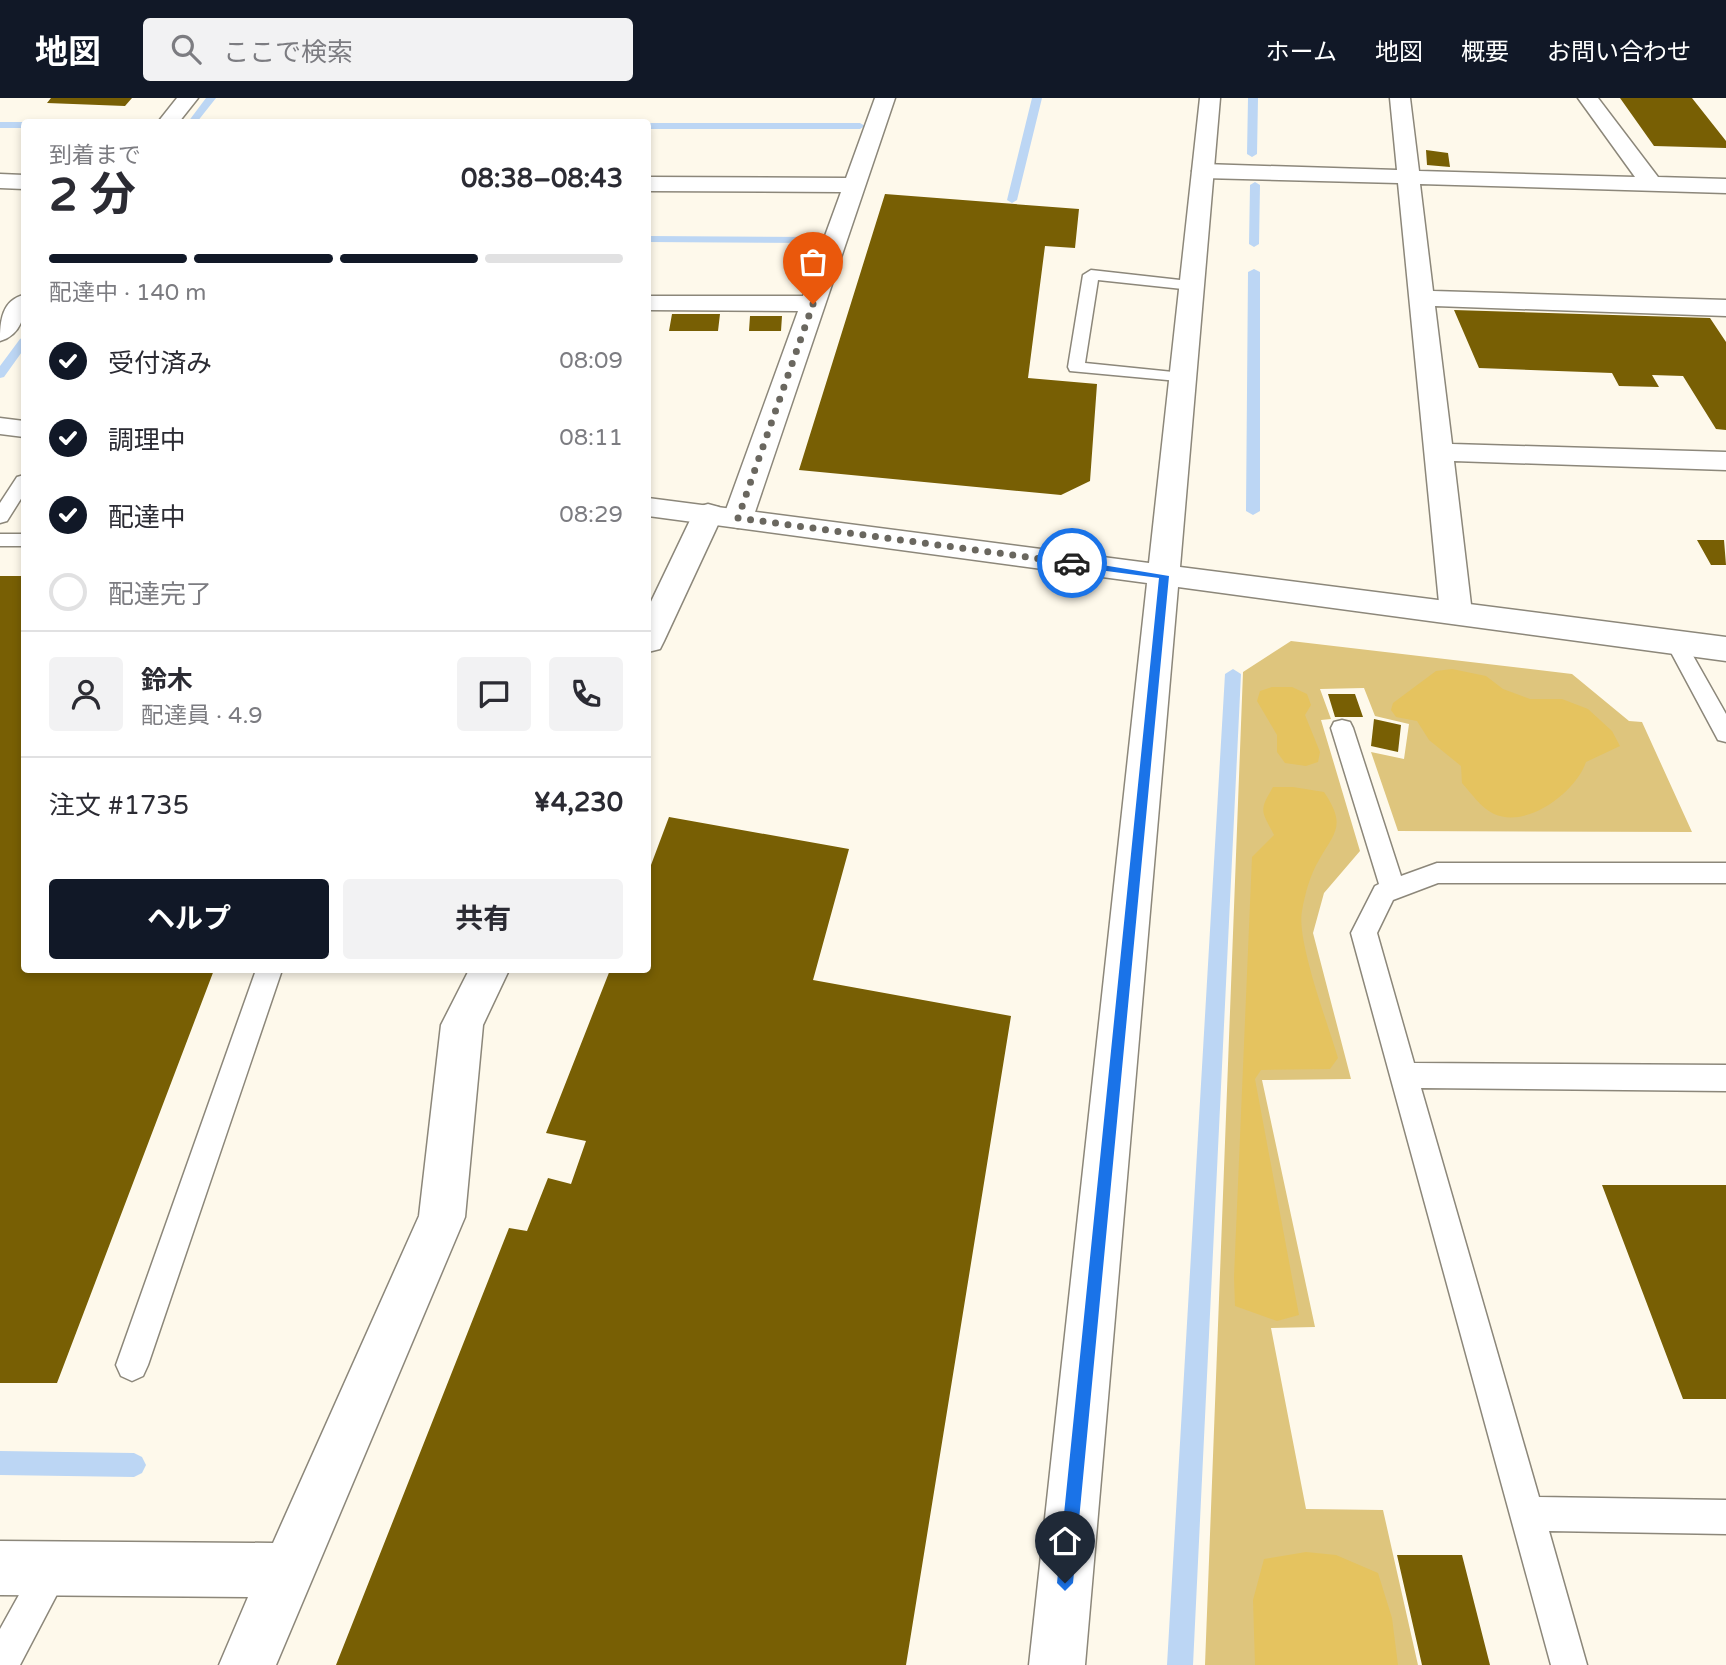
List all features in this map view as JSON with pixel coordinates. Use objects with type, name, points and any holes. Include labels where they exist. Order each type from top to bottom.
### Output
[{"type":"street","points":[[170,119],[188,98]]},
{"type":"street","points":[[651,635],[723,516],[813,304],[885,98]]},
{"type":"street","points":[[1057,1665],[1210,98]]},
{"type":"street","points":[[1400,98],[1456,613]]},
{"type":"street","points":[[1588,98],[1652,184]]},
{"type":"street","points":[[1203,171],[1726,186]]},
{"type":"street","points":[[0,181],[21,182]]},
{"type":"street","points":[[651,184],[855,185]]},
{"type":"street","points":[[1421,298],[1726,308]]},
{"type":"street","points":[[0,300],[21,301]]},
{"type":"street","points":[[651,303],[813,304]]},
{"type":"street","points":[[0,333],[21,305]]},
{"type":"street","points":[[0,426],[21,429]]},
{"type":"street","points":[[1437,452],[1726,461]]},
{"type":"street","points":[[651,507],[1726,649]]},
{"type":"street","points":[[247,1665],[442,1217],[462,1025],[488,973]]},
{"type":"street","points":[[0,1568],[289,1570]]},
{"type":"lane","points":[[1183,378],[1076,367],[1091,275],[1192,285]]},
{"type":"lane","points":[[0,517],[21,486]]},
{"type":"lane","points":[[0,540],[21,540]]},
{"type":"lane","points":[[1676,643],[1726,734]]},
{"type":"lane","points":[[1342,728],[1393,890]]},
{"type":"lane","points":[[1569,1665],[1364,933],[1384,893],[1437,873],[1726,873]]},
{"type":"lane","points":[[131,1365],[269,973]]},
{"type":"lane","points":[[1404,1075],[1726,1078]]},
{"type":"lane","points":[[1527,1514],[1726,1517]]},
{"type":"lane","points":[[0,1665],[52,1569]]},
{"type":"shaded area","points":[[1291,641],[1572,674],[1629,721],[1642,722],[1692,832],[1398,831],[1371,752],[1404,759],[1409,724],[1375,716],[1364,688],[1320,689],[1331,719],[1321,720],[1360,851],[1324,893],[1313,933],[1351,1079],[1262,1080],[1315,1327],[1271,1328],[1306,1509],[1383,1510],[1418,1665],[1205,1665],[1243,672]]},
{"type":"shaded area","points":[[1452,669],[1486,676],[1503,689],[1530,699],[1562,699],[1588,709],[1612,731],[1620,746],[1586,762],[1572,785],[1549,805],[1521,816],[1494,814],[1462,783],[1461,766],[1429,740],[1417,721],[1396,717],[1391,710],[1393,703],[1436,671]]},
{"type":"shaded area","points":[[1272,687],[1292,687],[1307,694],[1311,705],[1305,715],[1320,752],[1318,762],[1306,766],[1285,763],[1277,752],[1277,735],[1257,701],[1260,691]]},
{"type":"shaded area","points":[[1273,787],[1324,792],[1337,820],[1334,834],[1308,885],[1301,924],[1308,962],[1338,1058],[1330,1069],[1261,1070],[1255,1079],[1299,1315],[1277,1321],[1235,1306],[1234,1277],[1252,857],[1274,835],[1263,811]]},
{"type":"shaded area","points":[[1306,1552],[1336,1555],[1378,1573],[1392,1618],[1398,1665],[1255,1665],[1253,1600],[1264,1559]]},
{"type":"building","points":[[51,98],[132,98],[125,106],[47,103]]},
{"type":"building","points":[[1620,98],[1692,98],[1726,141],[1726,148],[1654,146]]},
{"type":"building","points":[[1426,150],[1448,153],[1450,167],[1427,165]]},
{"type":"building","points":[[885,194],[1079,209],[1075,248],[1045,246],[1028,378],[1097,384],[1090,481],[1061,495],[799,470]]},
{"type":"building","points":[[1454,310],[1710,318],[1726,342],[1726,430],[1716,429],[1683,376],[1652,375],[1659,387],[1619,386],[1612,373],[1479,368]]},
{"type":"building","points":[[672,314],[720,314],[718,331],[669,331]]},
{"type":"building","points":[[750,316],[782,316],[781,331],[749,331]]},
{"type":"building","points":[[1697,540],[1724,540],[1726,565],[1711,565]]},
{"type":"building","points":[[0,576],[21,576],[21,973],[213,973],[57,1383],[0,1383]]},
{"type":"building","points":[[1328,694],[1355,694],[1363,717],[1335,717]]},
{"type":"building","points":[[1374,719],[1401,725],[1398,752],[1371,746]]},
{"type":"building","points":[[669,817],[849,849],[813,980],[1011,1016],[906,1665],[336,1665],[509,1228],[527,1231],[548,1178],[571,1184],[586,1141],[546,1133],[609,973],[651,973],[651,865]]},
{"type":"building","points":[[1602,1185],[1726,1185],[1726,1399],[1683,1399]]},
{"type":"building","points":[[1397,1555],[1462,1555],[1490,1665],[1422,1665]]},
{"type":"waterway","points":[[194,119],[211,98]]},
{"type":"waterway","points":[[1012,200],[1037,98]]},
{"type":"waterway","points":[[1252,154],[1253,98]]},
{"type":"waterway","points":[[0,125],[21,125]]},
{"type":"waterway","points":[[651,126],[860,126]]},
{"type":"waterway","points":[[1254,244],[1255,185]]},
{"type":"waterway","points":[[651,239],[817,240]]},
{"type":"waterway","points":[[1253,511],[1254,272]]},
{"type":"waterway","points":[[0,374],[21,345]]},
{"type":"waterway","points":[[1180,1665],[1233,674]]},
{"type":"waterway","points":[[0,1463],[134,1465]]},
{"type":"way so far","points":[[813,304],[738,518],[1072,563]]},
{"type":"route","points":[[1065,1583],[1164,576],[1072,563]]}]
